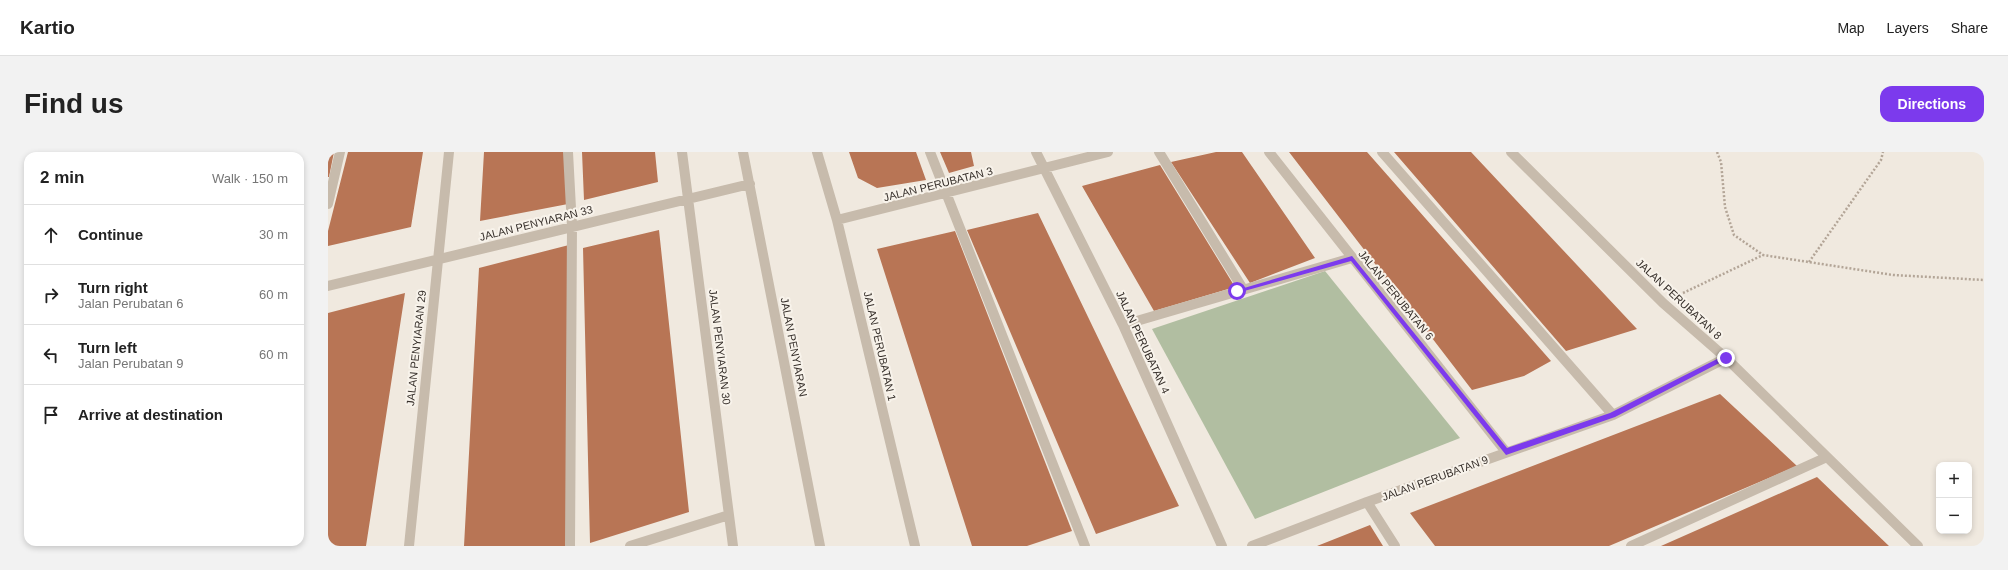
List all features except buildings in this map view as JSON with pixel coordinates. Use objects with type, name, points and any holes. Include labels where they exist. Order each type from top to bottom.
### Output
[{"type":"street","points":[[328,204],[340,152]]},
{"type":"street","name":"JALAN PENYIARAN 29","points":[[409,546],[449,152]]},
{"type":"street","points":[[568,152],[572,227],[570,546]]},
{"type":"street","name":"JALAN PENYIARAN 30","points":[[682,152],[733,546]]},
{"type":"street","name":"JALAN PENYIARAN","points":[[743,152],[820,546]]},
{"type":"street","name":"JALAN PERUBATAN 1","points":[[817,152],[837,220],[915,546]]},
{"type":"street","points":[[930,152],[1086,546]]},
{"type":"street","name":"JALAN PERUBATAN 4","points":[[1036,152],[1123,325],[1222,546]]},
{"type":"street","name":"JALAN PERUBATAN 3","points":[[837,220],[1108,152]]},
{"type":"street","points":[[1158,152],[1243,289]]},
{"type":"street","name":"JALAN PERUBATAN 6","points":[[1269,152],[1506,452]]},
{"type":"street","points":[[1382,152],[1613,415]]},
{"type":"street","name":"JALAN PERUBATAN 8","points":[[1511,152],[1662,303],[1726,358],[1918,546]]},
{"type":"street","name":"JALAN PENYIARAN 33","points":[[328,286],[750,184]]},
{"type":"street","points":[[1123,325],[1352,258]]},
{"type":"street","name":"JALAN PERUBATAN 9","points":[[1252,546],[1367,502],[1613,415],[1726,358]]},
{"type":"street","points":[[1631,546],[1827,457]]},
{"type":"street","points":[[1367,502],[1395,546]]},
{"type":"street","points":[[630,546],[729,515]]},
{"type":"path","points":[[1717,152],[1721,162],[1725,207],[1734,235],[1763,255],[1893,275],[1984,280]]},
{"type":"path","points":[[1809,262],[1881,160],[1883,152]]},
{"type":"path","points":[[1662,303],[1763,255]]},
{"type":"green space","points":[[1325,271],[1460,438],[1255,519],[1152,329]]},
{"type":"route","points":[[1237,291],[1352,258],[1506,452],[1613,415],[1726,358]]}]
